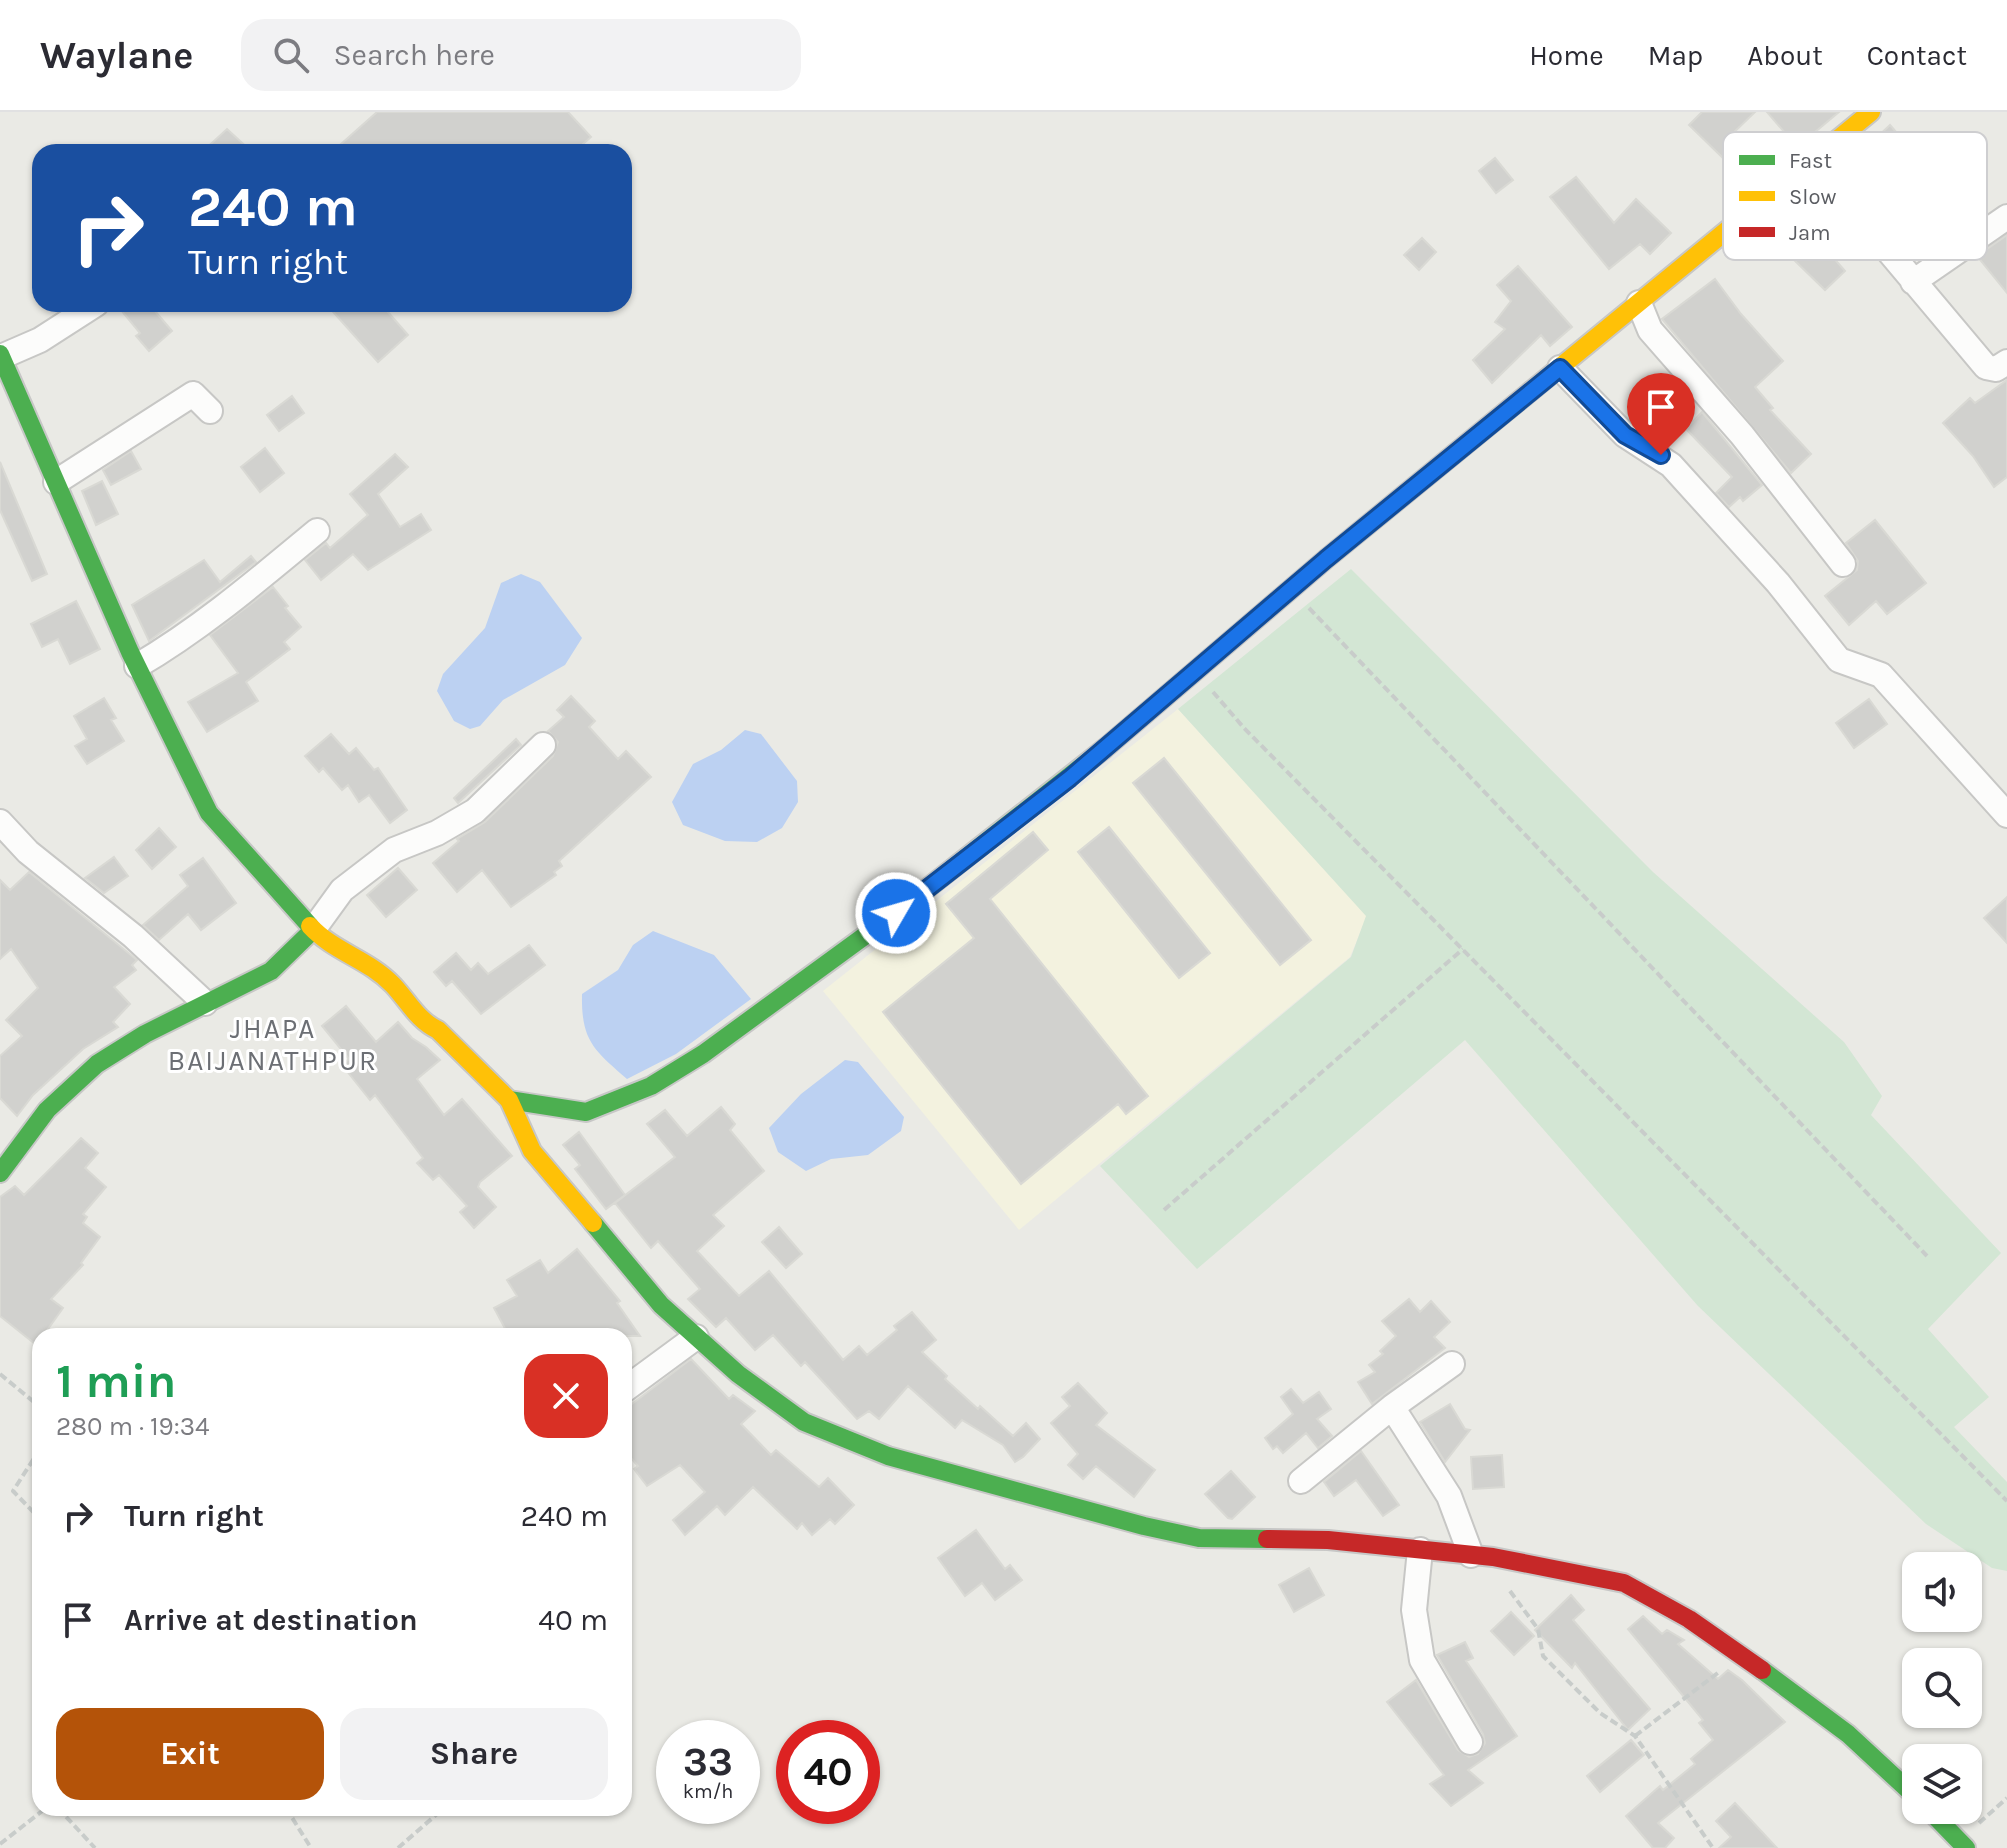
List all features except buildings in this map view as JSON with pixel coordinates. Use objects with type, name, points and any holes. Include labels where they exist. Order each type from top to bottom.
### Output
[{"type":"street","points":[[1846,132],[1871,112]]},
{"type":"street","points":[[1987,231],[2007,217]]},
{"type":"street","points":[[564,1128],[586,1112],[651,1086],[715,1046],[896,913],[1070,778],[1291,589],[1723,234]]},
{"type":"street","points":[[1895,260],[1986,367],[1996,369],[2007,362]]},
{"type":"street","points":[[1913,282],[1945,260]]},
{"type":"street","points":[[1639,303],[1650,330],[1742,435],[1843,564]]},
{"type":"street","points":[[84,312],[40,340],[1,355],[137,666],[209,813],[313,930],[335,949],[354,955],[391,983],[427,1025],[438,1030],[509,1100],[538,1147],[661,1305],[738,1374],[804,1422],[888,1456],[1144,1526],[1199,1538],[1328,1540],[1482,1556],[1624,1583],[1689,1619],[1742,1655],[1848,1734],[1902,1784]]},
{"type":"street","points":[[1560,368],[1625,435],[1661,455],[1778,583],[1839,660],[1881,675],[2007,815]]},
{"type":"street","points":[[56,482],[193,394],[210,411]]},
{"type":"street","points":[[137,666],[189,634],[317,531]]},
{"type":"street","points":[[0,1173],[47,1110],[97,1064],[145,1034],[271,971],[313,930],[342,890],[394,850],[437,833],[475,811],[543,745]]},
{"type":"street","points":[[0,822],[28,852],[133,936],[205,1003]]},
{"type":"street","points":[[509,1100],[586,1112]]},
{"type":"street","points":[[632,1384],[696,1337]]},
{"type":"street","points":[[1301,1481],[1392,1407],[1452,1364]]},
{"type":"street","points":[[1392,1407],[1449,1496],[1482,1556]]},
{"type":"street","points":[[1420,1550],[1414,1610],[1422,1660],[1470,1742]]},
{"type":"street","points":[[1943,1824],[1962,1844]]},
{"type":"path","points":[[1291,589],[1927,1256]]},
{"type":"path","points":[[1200,666],[1207,683],[1236,720],[2007,1501]]},
{"type":"path","points":[[1164,1210],[1463,949]]},
{"type":"path","points":[[0,1374],[32,1400]]},
{"type":"path","points":[[32,1461],[13,1491],[32,1511]]},
{"type":"path","points":[[1482,1556],[1538,1629],[1543,1656],[1600,1713],[1635,1736],[1713,1848]]},
{"type":"path","points":[[1635,1736],[1742,1655]]},
{"type":"path","points":[[1962,1844],[2007,1798]]},
{"type":"path","points":[[0,1844],[36,1816]]},
{"type":"path","points":[[65,1816],[95,1848]]},
{"type":"path","points":[[291,1816],[311,1848]]},
{"type":"path","points":[[398,1848],[435,1816]]},
{"type":"shaded area","points":[[1351,569],[1653,872],[1844,1042],[1882,1096],[1871,1115],[2001,1253],[1928,1329],[1989,1397],[1954,1427],[2007,1482],[2007,1571],[1992,1568],[1982,1561],[1982,1552],[1968,1552],[1926,1524],[1698,1306],[1465,1040],[1197,1269],[1100,1166],[1351,957],[1366,916],[1178,709]]},
{"type":"shaded area","points":[[1178,709],[1367,916],[1350,957],[1019,1230],[823,991]]},
{"type":"water","points":[[521,574],[540,582],[582,638],[565,665],[503,700],[480,726],[470,729],[454,721],[437,691],[443,674],[485,628],[501,583]]},
{"type":"water","points":[[745,730],[761,734],[797,781],[798,802],[782,828],[757,842],[725,841],[683,825],[672,802],[693,764],[721,750]]},
{"type":"water","points":[[653,931],[714,955],[751,999],[676,1054],[627,1079],[598,1052],[587,1034],[582,994],[618,970],[633,945]]},
{"type":"water","points":[[845,1060],[858,1062],[904,1117],[901,1131],[868,1155],[831,1159],[806,1171],[778,1152],[769,1128],[801,1094]]},
{"type":"traffic: fast","points":[[0,354],[130,652],[209,813],[310,926]]},
{"type":"traffic: fast","points":[[509,1100],[586,1112],[651,1086],[703,1054],[896,913],[1104,749]]},
{"type":"traffic: fast","points":[[0,1173],[47,1110],[97,1064],[145,1034],[271,971],[313,930]]},
{"type":"traffic: fast","points":[[593,1223],[661,1305],[738,1374],[804,1422],[888,1456],[1144,1526],[1199,1538],[1267,1539]]},
{"type":"traffic: fast","points":[[1762,1670],[1848,1734],[1902,1784]]},
{"type":"traffic: fast","points":[[1943,1824],[1966,1848]]},
{"type":"traffic: slow","points":[[1847,132],[1871,112]]},
{"type":"traffic: slow","points":[[1531,391],[1723,233]]},
{"type":"traffic: slow","points":[[310,926],[330,943],[383,976],[419,1016],[438,1030],[509,1100],[532,1151],[593,1223]]},
{"type":"traffic: jam","points":[[1104,749],[1326,559],[1531,391]]},
{"type":"traffic: jam","points":[[1267,1539],[1328,1540],[1493,1557],[1624,1583],[1689,1619],[1762,1670]]},
{"type":"district","name":"JHAPA BAIJANATHPUR","points":[[273,1044]]},
{"type":"route","points":[[896,913],[1070,778],[1326,559],[1560,368],[1595,408],[1625,435],[1661,455]]}]
